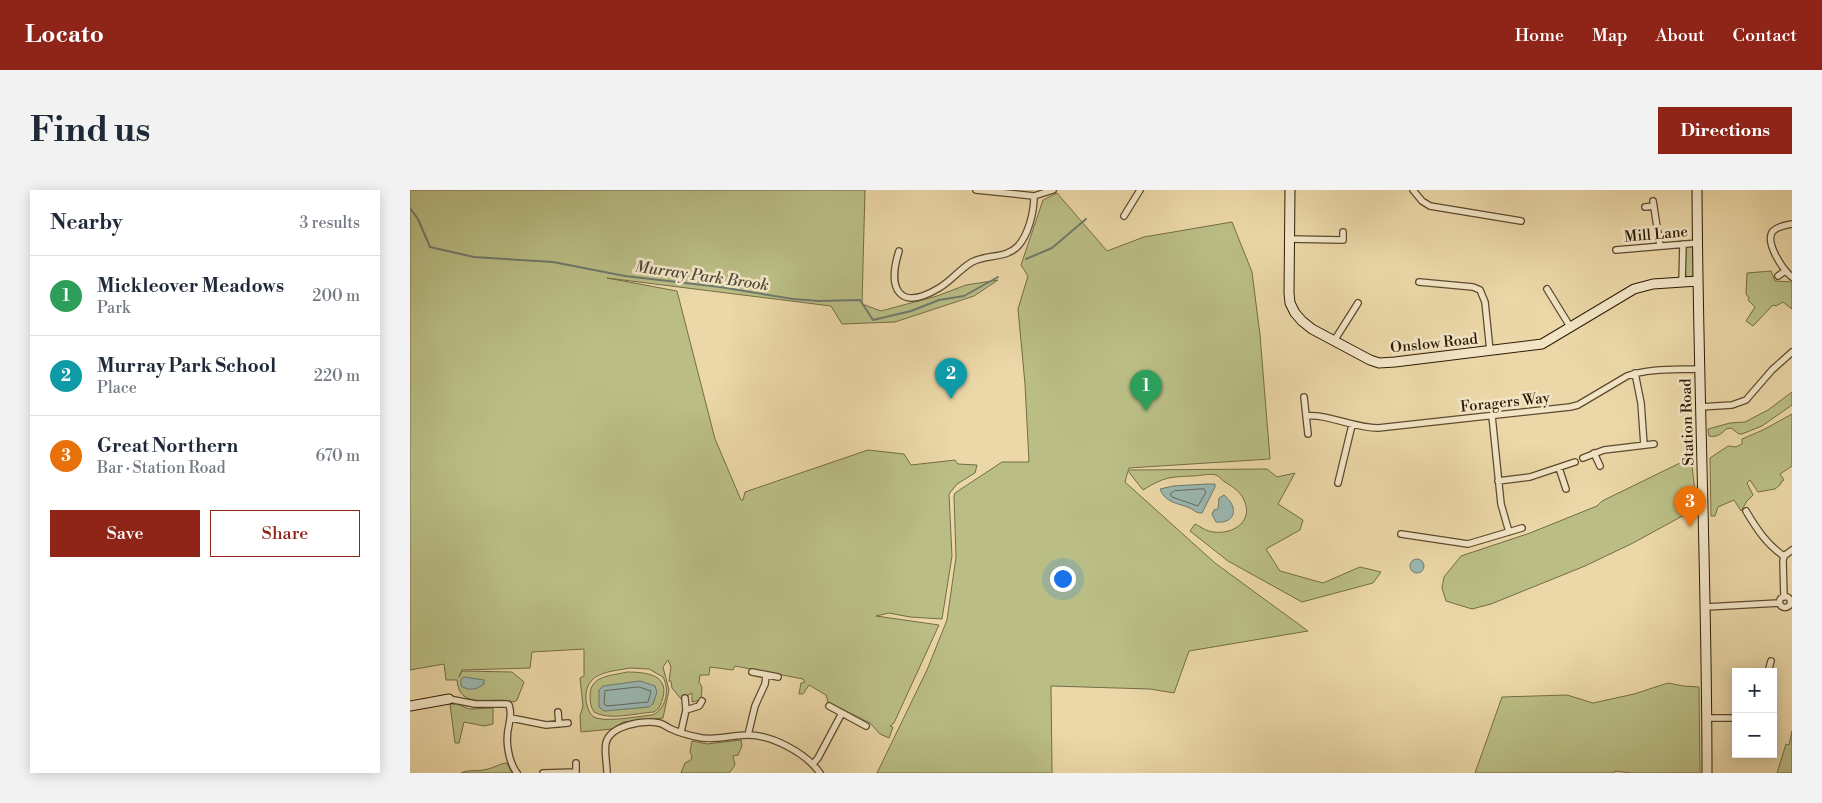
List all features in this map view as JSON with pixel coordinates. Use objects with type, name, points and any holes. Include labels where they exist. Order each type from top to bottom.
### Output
[{"type":"street","points":[[976,190],[1034,196],[1053,190]]},
{"type":"street","points":[[1124,216],[1140,190]]},
{"type":"street","name":"Onslow Road","points":[[1290,190],[1289,293],[1293,309],[1302,321],[1334,341],[1379,363],[1542,344],[1634,289],[1647,285],[1698,281]]},
{"type":"street","points":[[1413,190],[1422,201],[1430,206],[1521,221]]},
{"type":"street","name":"Station Road","points":[[1698,190],[1699,369],[1706,607],[1707,773]]},
{"type":"street","points":[[899,251],[894,275],[894,285],[898,293],[910,298],[932,292],[944,285],[975,260],[1008,253],[1017,247],[1025,233],[1032,212],[1034,196]]},
{"type":"street","points":[[1645,207],[1653,203],[1660,246]]},
{"type":"street","points":[[1131,206],[1137,211]]},
{"type":"street","points":[[1792,224],[1778,228],[1771,235],[1774,253],[1785,271],[1792,277]]},
{"type":"street","points":[[1289,239],[1342,240],[1343,232]]},
{"type":"street","name":"Mill Lane","points":[[1616,250],[1698,243]]},
{"type":"street","points":[[1682,282],[1683,244]]},
{"type":"street","points":[[1778,276],[1785,271]]},
{"type":"street","points":[[1419,282],[1427,286],[1473,287],[1480,290],[1484,296],[1490,351]]},
{"type":"street","points":[[1547,289],[1555,295],[1571,328]]},
{"type":"street","points":[[1334,341],[1358,308]]},
{"type":"street","points":[[1700,407],[1732,405],[1746,400],[1772,370],[1792,352]]},
{"type":"street","name":"Foragers Way","points":[[1306,416],[1321,416],[1352,425],[1378,428],[1570,407],[1578,405],[1635,373],[1699,369]]},
{"type":"street","points":[[1635,373],[1644,445]]},
{"type":"street","points":[[1304,396],[1308,434]]},
{"type":"street","points":[[1492,416],[1501,504],[1510,532]]},
{"type":"street","points":[[1338,483],[1352,425]]},
{"type":"street","points":[[1583,458],[1604,450],[1654,444]]},
{"type":"street","points":[[1594,453],[1600,466]]},
{"type":"street","points":[[1498,481],[1530,478],[1575,462]]},
{"type":"street","points":[[1559,468],[1566,489]]},
{"type":"street","points":[[1746,511],[1770,546],[1784,556]]},
{"type":"street","points":[[1401,534],[1468,544],[1522,528]]},
{"type":"street","points":[[1706,607],[1779,602],[1784,597],[1784,556],[1792,550]]},
{"type":"street","points":[[1779,602],[1782,607],[1788,606],[1791,602],[1788,598],[1784,597]]},
{"type":"street","points":[[1769,668],[1771,661]]},
{"type":"street","points":[[752,672],[778,677]]},
{"type":"street","points":[[748,735],[755,706],[765,684],[766,676]]},
{"type":"street","points":[[681,732],[686,710],[685,698]]},
{"type":"street","points":[[410,706],[449,699],[475,704],[509,705],[512,718],[508,726],[508,749],[510,759],[517,773]]},
{"type":"street","points":[[686,710],[699,706],[702,701]]},
{"type":"street","points":[[829,706],[866,726]]},
{"type":"street","points":[[558,712],[559,724]]},
{"type":"street","points":[[813,764],[842,713]]},
{"type":"street","points":[[512,718],[546,725],[568,723]]},
{"type":"street","points":[[1706,718],[1732,718]]},
{"type":"street","points":[[607,773],[606,743],[608,739],[621,726],[656,722],[681,732],[711,739],[748,735],[763,737],[783,745],[813,764],[820,773]]},
{"type":"street","points":[[543,773],[576,772],[576,763]]},
{"type":"green space","points":[[410,190],[865,190],[862,304],[881,311],[937,296],[966,285],[998,280],[974,296],[895,322],[842,324],[831,306],[607,278],[677,291],[715,439],[741,500],[743,500],[745,492],[868,450],[904,454],[911,465],[955,460],[958,464],[977,465],[975,473],[957,484],[949,494],[952,556],[942,619],[910,617],[889,613],[876,616],[939,625],[894,723],[890,726],[893,727],[889,738],[880,734],[870,723],[828,702],[826,695],[809,685],[803,694],[799,694],[801,683],[805,682],[803,679],[735,666],[733,670],[710,667],[709,675],[700,675],[699,682],[702,687],[701,700],[692,702],[692,693],[681,699],[672,688],[671,681],[669,681],[671,667],[668,660],[663,667],[669,690],[663,718],[623,722],[612,729],[581,732],[580,716],[583,706],[580,678],[584,676],[584,649],[532,652],[530,668],[462,670],[459,677],[462,671],[512,672],[524,682],[517,700],[514,702],[506,700],[478,700],[464,696],[459,690],[457,680],[446,680],[444,664],[410,670]],"holes":[[[630,668],[649,669],[663,677],[665,682],[665,699],[661,709],[657,712],[652,715],[599,719],[594,717],[588,710],[586,691],[589,684],[599,675]]]},
{"type":"green space","points":[[1057,193],[1107,251],[1144,237],[1232,222],[1252,272],[1260,335],[1270,459],[1129,468],[1128,470],[1267,469],[1277,477],[1295,473],[1278,504],[1303,520],[1300,530],[1266,549],[1280,571],[1323,583],[1360,567],[1381,572],[1373,583],[1302,602],[1228,561],[1190,531],[1195,524],[1205,530],[1224,532],[1232,530],[1243,521],[1246,515],[1244,500],[1233,488],[1217,476],[1211,474],[1167,478],[1143,490],[1128,471],[1125,482],[1215,563],[1308,631],[1189,651],[1174,693],[1150,689],[1051,686],[1052,773],[877,773],[927,670],[947,620],[956,557],[955,493],[1002,462],[1029,462],[1025,384],[1018,309],[1028,276],[1021,265],[1043,200]]},
{"type":"green space","points":[[1690,246],[1694,247],[1696,272],[1688,278],[1685,274],[1686,250]]},
{"type":"green space","points":[[1771,271],[1775,281],[1792,282],[1792,309],[1783,302],[1776,306],[1773,305],[1753,326],[1746,321],[1755,307],[1748,300],[1749,298],[1746,294],[1747,273]]},
{"type":"green space","points":[[1792,392],[1792,405],[1762,426],[1742,434],[1731,428],[1716,436],[1709,436],[1708,429],[1730,423],[1745,422],[1768,410]]},
{"type":"green space","points":[[1792,414],[1792,466],[1780,474],[1784,480],[1781,484],[1775,489],[1758,492],[1750,480],[1747,483],[1753,495],[1741,511],[1734,500],[1718,507],[1715,516],[1711,516],[1710,458],[1728,446],[1736,447],[1742,444],[1742,439]]},
{"type":"green space","points":[[1680,463],[1692,466],[1697,508],[1633,543],[1585,566],[1491,604],[1472,609],[1446,601],[1442,588],[1444,577],[1461,556],[1530,533],[1597,506],[1602,501]]},
{"type":"green space","points":[[627,672],[645,673],[658,678],[664,689],[659,708],[654,712],[623,716],[600,715],[594,712],[590,696],[591,689],[597,680]]},
{"type":"green space","points":[[1668,683],[1699,687],[1700,773],[1632,773],[1615,771],[1614,773],[1475,773],[1502,697],[1567,695],[1593,703],[1634,694]]},
{"type":"green space","points":[[450,704],[457,704],[469,709],[493,708],[493,724],[484,726],[464,722],[459,743],[455,743]]},
{"type":"green space","points":[[1792,731],[1792,773],[1777,773],[1786,744],[1789,745]]},
{"type":"green space","points":[[741,740],[742,746],[738,755],[733,756],[735,764],[729,773],[681,773],[685,763],[691,760],[692,741],[707,744]]},
{"type":"green space","points":[[507,763],[512,773],[461,773],[485,770]]},
{"type":"water","points":[[1215,484],[1215,487],[1202,513],[1169,500],[1162,494],[1160,489],[1173,486]]},
{"type":"water","points":[[1224,495],[1232,505],[1233,514],[1228,520],[1216,522],[1212,514],[1214,510],[1218,509],[1219,498]]},
{"type":"water","points":[[1414,559],[1420,559],[1424,566],[1420,573],[1414,573],[1410,569],[1410,563]]},
{"type":"water","points":[[464,677],[484,680],[484,684],[475,689],[467,689],[461,686],[461,679]]},
{"type":"water","points":[[640,681],[655,686],[657,692],[653,704],[649,707],[604,711],[599,707],[599,690],[603,686]]},
{"type":"waterway","name":"Murray Park Brook","points":[[410,208],[418,219],[430,247],[474,257],[553,262],[625,276],[720,287],[793,299],[819,301],[860,300],[873,320],[911,311],[939,300],[964,296],[998,277]]},
{"type":"waterway","name":"Murray Park Brook","points":[[1026,259],[1052,248],[1086,219]]},
{"type":"place","name":"Murray Park School","points":[[951,399]]},
{"type":"place","name":"Mickleover Meadows","points":[[1146,411]]},
{"type":"place","name":"Great Northern","points":[[1690,527]]}]
